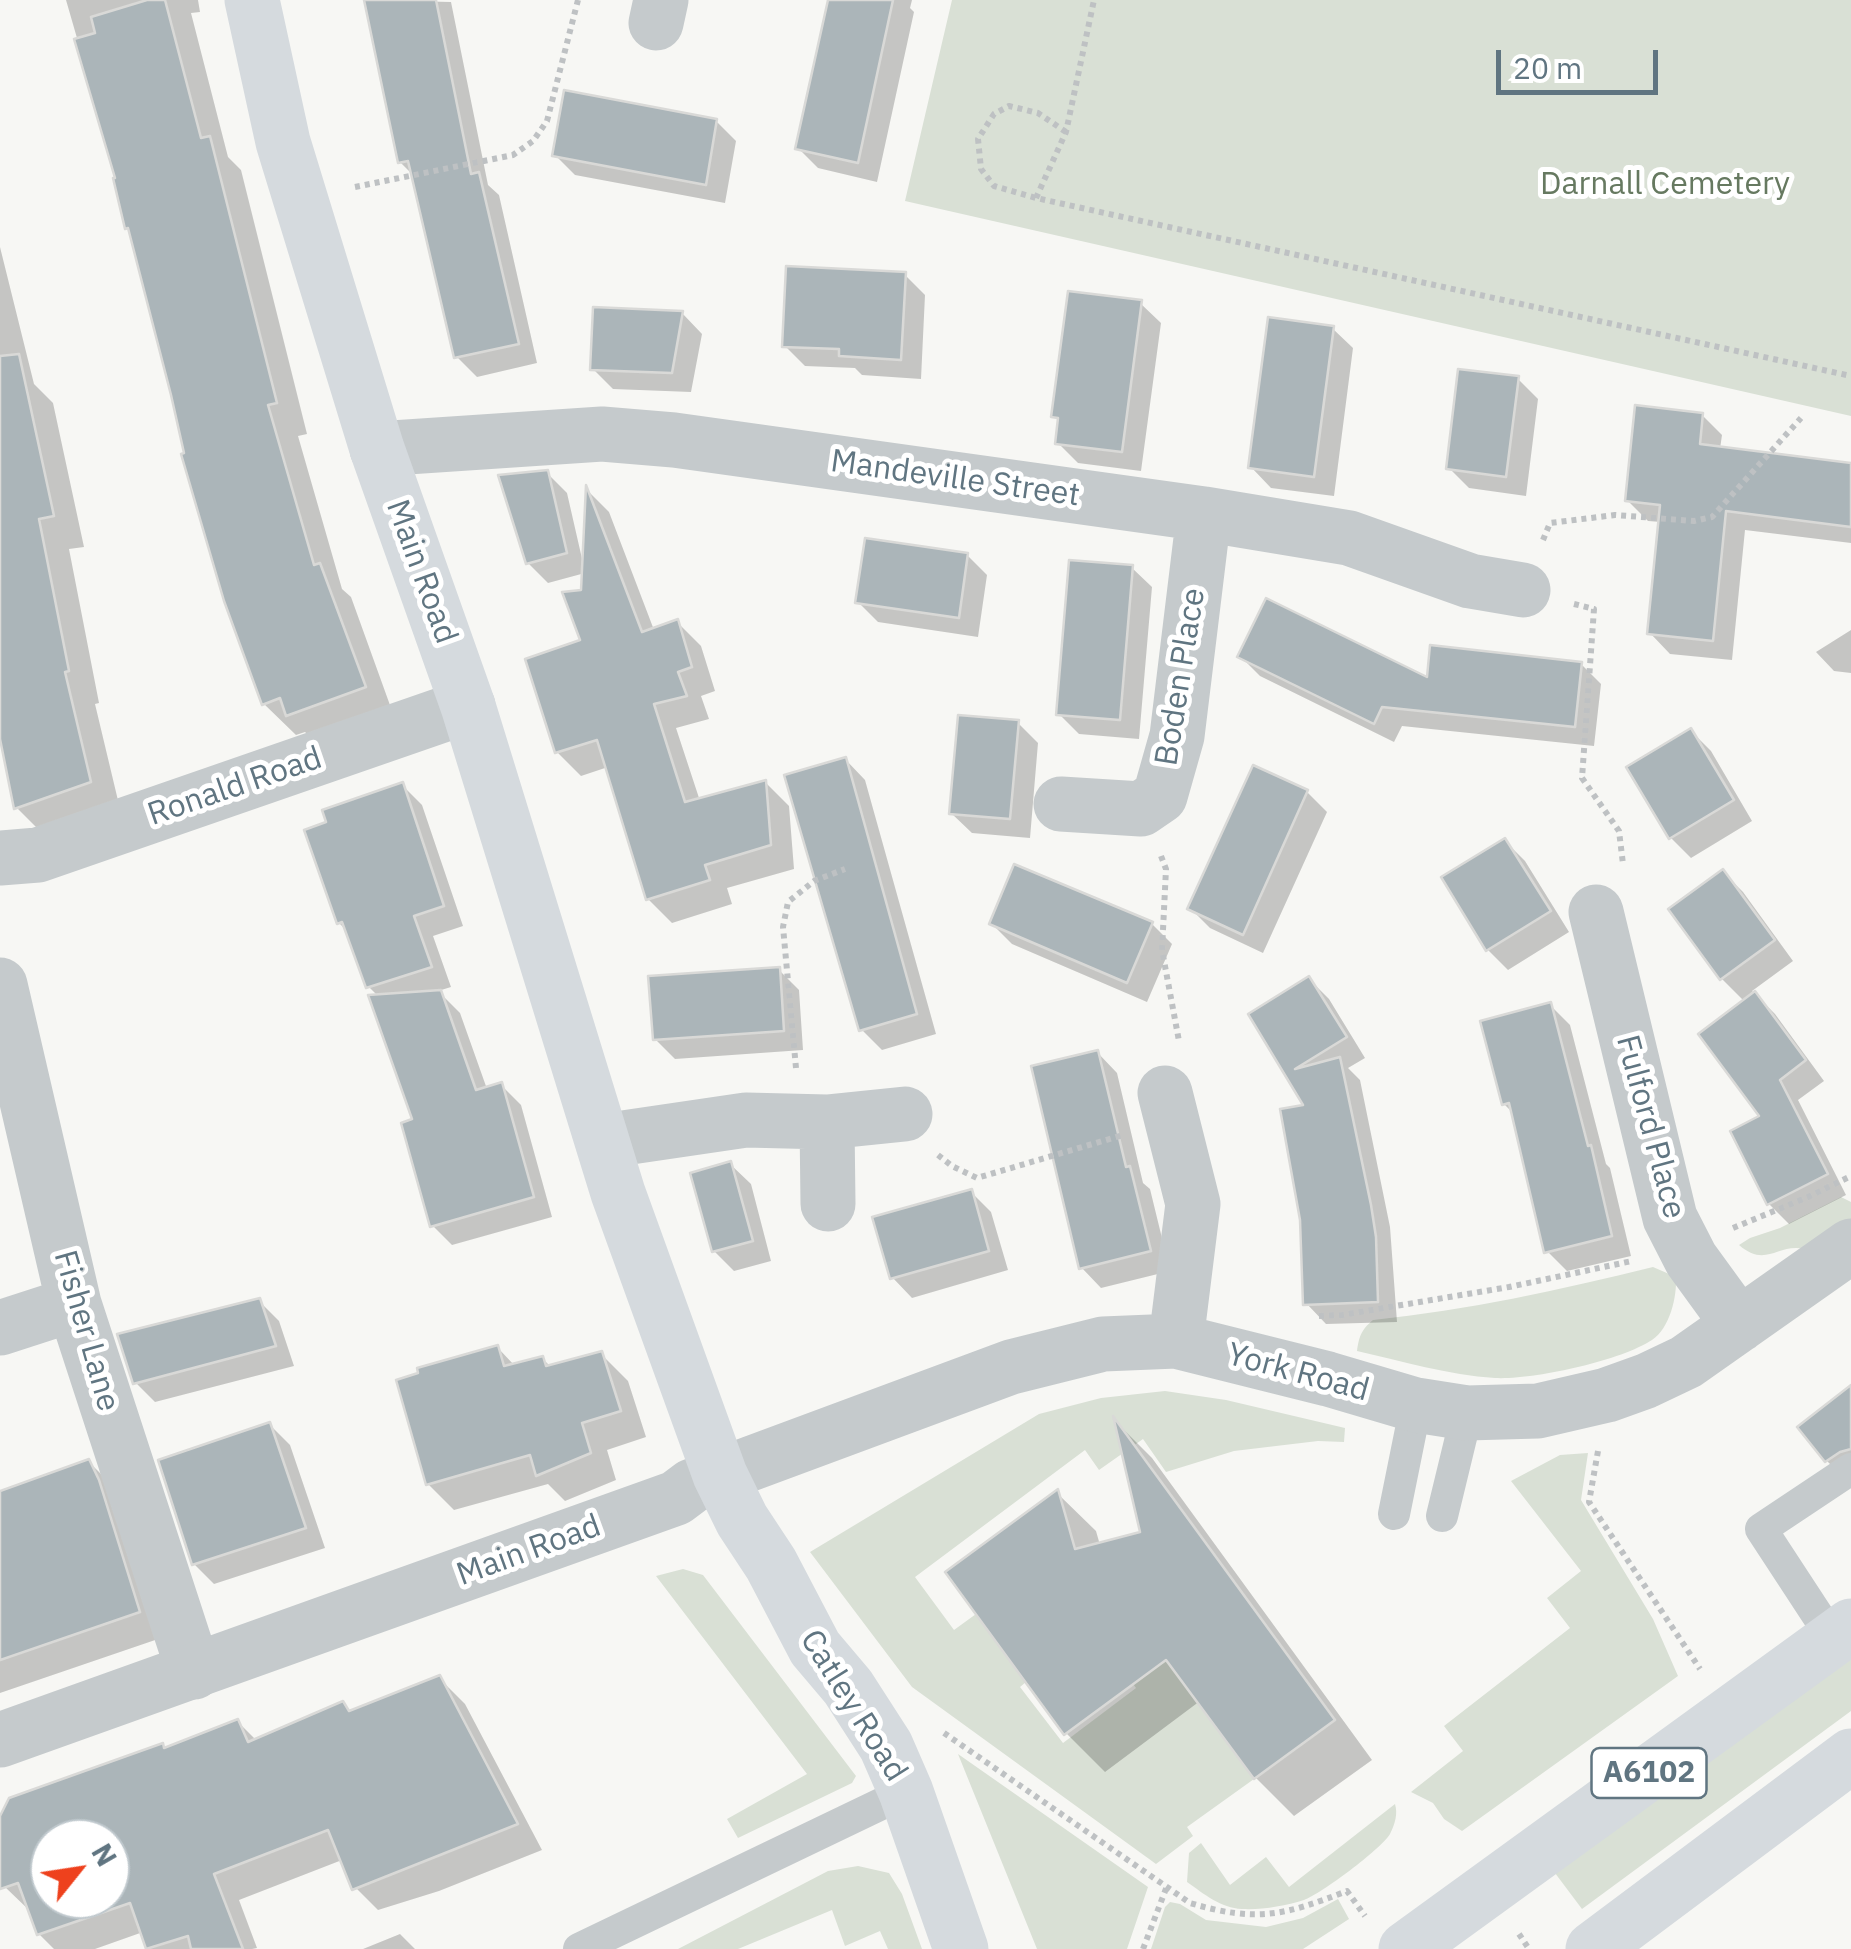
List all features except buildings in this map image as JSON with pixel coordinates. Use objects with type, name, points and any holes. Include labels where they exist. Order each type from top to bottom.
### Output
[{"type":"main road","name":"Main Road","points":[[252,0],[283,142],[377,449],[468,706],[618,1192],[720,1475]]},
{"type":"main road","name":"Catley Road","points":[[720,1475],[815,1648],[848,1687],[886,1746],[961,1949]]},
{"type":"main road","name":"A6102","points":[[1418,1931],[1842,1632]]},
{"type":"main road","points":[[1593,1949],[1851,1756]]},
{"type":"street","name":"Mandeville Street","points":[[377,449],[602,434],[674,440],[1349,538],[1470,581],[1523,590]]},
{"type":"street","name":"Boden Place","points":[[1061,804],[1141,809],[1160,796],[1177,736],[1204,514]]},
{"type":"street","name":"Ronald Road","points":[[0,858],[38,855],[468,706]]},
{"type":"street","name":"Fulford Place","points":[[1596,912],[1670,1218],[1685,1248],[1740,1325]]},
{"type":"street","name":"Fisher Lane","points":[[0,985],[74,1304],[194,1672]]},
{"type":"street","points":[[1169,1107],[1193,1204],[1176,1340]]},
{"type":"street","points":[[602,1141],[746,1120],[814,1122],[902,1114]]},
{"type":"street","points":[[814,1122],[828,1204]]},
{"type":"street","name":"York Road","points":[[720,1475],[1012,1367],[1103,1344],[1176,1340],[1441,1409],[1538,1412],[1607,1396],[1686,1362],[1851,1246]]},
{"type":"street","points":[[0,1328],[74,1304]]},
{"type":"street","name":"Main Road","points":[[0,1740],[676,1498],[692,1486],[720,1475]]},
{"type":"lane","points":[[1394,1514],[1441,1409]]},
{"type":"lane","points":[[1441,1409],[1442,1516]]},
{"type":"lane","points":[[1842,1632],[1762,1530],[1851,1469]]},
{"type":"lane","points":[[579,1949],[906,1792]]},
{"type":"path","points":[[300,198],[513,155],[534,141],[546,120],[578,0]]},
{"type":"path","points":[[1036,198],[1066,132],[1094,0]]},
{"type":"path","points":[[1066,132],[1038,113],[1010,106],[994,114],[978,139],[981,169],[994,186],[1036,198],[1851,376]]},
{"type":"path","points":[[1596,912],[1628,907],[1619,831],[1582,778],[1594,610],[1523,590],[1550,523],[1615,515],[1694,522],[1712,517],[1801,418]]},
{"type":"path","points":[[902,1114],[920,1141],[952,1166],[976,1178],[1169,1107],[1188,1082],[1162,950],[1166,869],[1141,809]]},
{"type":"path","points":[[814,1122],[784,927],[788,902],[814,881],[845,869]]},
{"type":"path","points":[[1305,1317],[1342,1315],[1509,1287],[1685,1248],[1851,1176]]},
{"type":"path","points":[[1607,1396],[1589,1502],[1730,1714]]},
{"type":"path","points":[[938,1730],[1190,1903],[1224,1913],[1265,1915],[1302,1908],[1347,1891],[1365,1916],[1418,1931]]},
{"type":"path","points":[[1143,1949],[1167,1886]]},
{"type":"path","points":[[1529,1949],[1518,1934],[1532,1924]]},
{"type":"green space","name":"Darnall Cemetery","points":[[952,0],[1851,0],[1851,416],[905,201]]},
{"type":"green space","points":[[1841,1197],[1851,1202],[1851,1222],[1813,1250],[1798,1248],[1762,1255],[1739,1245],[1780,1228]]},
{"type":"green space","points":[[1653,1267],[1676,1277],[1668,1320],[1652,1340],[1598,1362],[1531,1376],[1495,1378],[1443,1371],[1357,1351],[1361,1334],[1373,1320],[1514,1298]]},
{"type":"green space","points":[[1165,1391],[1226,1400],[1345,1428],[1344,1442],[1318,1441],[1234,1451],[1166,1472],[1143,1439],[1099,1470],[1085,1450],[915,1577],[954,1630],[976,1614],[1026,1682],[1020,1687],[1063,1743],[1136,1688],[1097,1634],[1130,1609],[1254,1779],[1187,1827],[1193,1836],[1156,1864],[912,1687],[810,1552],[1039,1414],[1101,1398]]},
{"type":"green space","points":[[1588,1453],[1581,1500],[1653,1619],[1678,1676],[1462,1831],[1444,1819],[1433,1803],[1411,1792],[1463,1751],[1444,1726],[1570,1628],[1547,1598],[1581,1571],[1511,1481],[1560,1455]]},
{"type":"green space","points":[[683,1569],[703,1575],[856,1776],[852,1783],[738,1838],[727,1819],[807,1774],[656,1576]]},
{"type":"green space","points":[[1851,1655],[1851,1711],[1582,1909],[1555,1873]]},
{"type":"green space","points":[[958,1754],[1148,1887],[1127,1949],[1037,1949]]},
{"type":"green space","points":[[1395,1804],[1395,1823],[1384,1841],[1350,1870],[1304,1900],[1265,1908],[1234,1908],[1213,1900],[1187,1882],[1189,1853],[1201,1843],[1230,1885],[1266,1857],[1289,1887]]},
{"type":"green space","points":[[858,1866],[889,1873],[902,1894],[922,1949],[888,1949],[880,1931],[845,1946],[832,1910],[738,1949],[678,1949],[828,1871]]},
{"type":"green space","points":[[1338,1899],[1349,1919],[1303,1949],[1151,1949],[1170,1902],[1206,1920],[1266,1927],[1303,1918]]}]
